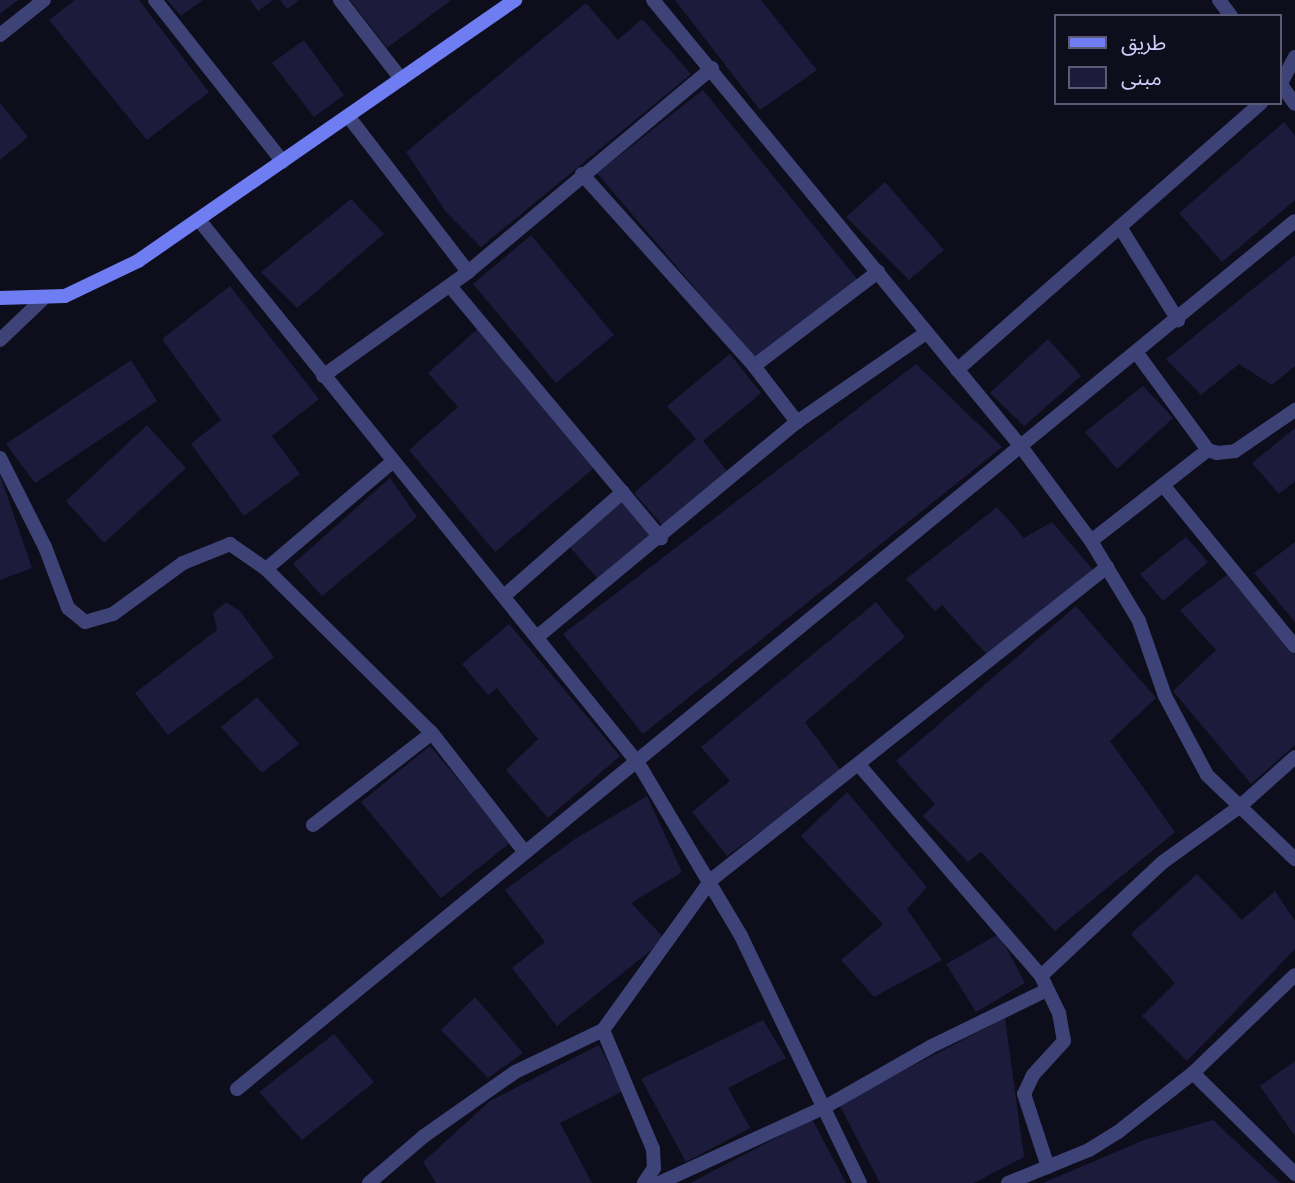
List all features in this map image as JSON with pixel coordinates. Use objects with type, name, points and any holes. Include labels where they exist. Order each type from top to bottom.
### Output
[{"type":"street","points":[[0,35],[44,0]]},
{"type":"street","points":[[156,0],[283,162]]},
{"type":"street","points":[[340,0],[401,79]]},
{"type":"street","points":[[653,0],[712,68],[926,334],[1022,448],[1091,541],[1149,642],[1165,696],[1188,746],[1208,775],[1238,808],[1295,859]]},
{"type":"street","points":[[0,298],[42,300],[98,283],[199,220],[513,1]]},
{"type":"street","points":[[1281,83],[1295,57]]},
{"type":"street","points":[[323,376],[468,272],[712,68]]},
{"type":"street","points":[[1281,86],[1295,103]]},
{"type":"street","points":[[957,370],[1259,105]]},
{"type":"street","points":[[348,116],[468,272]]},
{"type":"street","points":[[582,174],[754,366],[797,422]]},
{"type":"street","points":[[199,220],[638,763],[711,880],[825,1107],[860,1183]]},
{"type":"street","points":[[237,1089],[425,938],[524,851],[638,763],[1295,221]]},
{"type":"street","points":[[1120,228],[1178,320]]},
{"type":"street","points":[[754,366],[878,272]]},
{"type":"street","points":[[450,286],[661,538]]},
{"type":"street","points":[[0,340],[42,300]]},
{"type":"street","points":[[537,637],[661,538],[797,422],[926,334]]},
{"type":"street","points":[[1136,352],[1208,450]]},
{"type":"street","points":[[1091,541],[1208,450],[1236,451],[1295,410]]},
{"type":"street","points":[[0,458],[46,547],[68,608],[85,622],[113,614],[183,563],[230,544],[266,569],[432,733],[524,851]]},
{"type":"street","points":[[266,569],[392,462]]},
{"type":"street","points":[[1163,485],[1295,646]]},
{"type":"street","points":[[504,596],[623,492]]},
{"type":"street","points":[[369,1183],[424,1136],[515,1072],[603,1030],[711,880],[1107,567]]},
{"type":"street","points":[[313,825],[432,733]]},
{"type":"street","points":[[1041,975],[1171,856],[1238,808],[1295,757]]},
{"type":"street","points":[[859,765],[1041,975],[1065,1030],[1064,1041],[1032,1075],[1024,1094],[1048,1167]]},
{"type":"street","points":[[1008,1183],[1048,1167],[1118,1132],[1193,1073],[1295,975]]},
{"type":"street","points":[[659,1183],[825,1107],[918,1053],[1047,990]]},
{"type":"street","points":[[603,1030],[653,1149],[654,1168],[644,1183]]},
{"type":"street","points":[[1193,1073],[1295,1174]]},
{"type":"building","points":[[0,0],[18,0],[0,14]]},
{"type":"building","points":[[75,0],[139,0],[209,92],[147,140],[49,20]]},
{"type":"building","points":[[167,0],[203,0],[181,16]]},
{"type":"building","points":[[250,0],[273,0],[258,11]]},
{"type":"building","points":[[280,0],[299,0],[287,9]]},
{"type":"building","points":[[350,0],[451,0],[387,48]]},
{"type":"building","points":[[675,0],[761,0],[817,70],[760,110]]},
{"type":"building","points":[[586,3],[618,40],[642,19],[691,74],[481,247],[446,212],[406,152]]},
{"type":"building","points":[[304,40],[344,95],[314,117],[272,63]]},
{"type":"building","points":[[703,90],[858,280],[757,361],[597,173]]},
{"type":"building","points":[[0,103],[28,137],[0,160]]},
{"type":"building","points":[[1284,122],[1295,136],[1295,200],[1222,262],[1179,213]]},
{"type":"building","points":[[885,182],[944,250],[909,280],[846,217]]},
{"type":"building","points":[[351,199],[384,234],[297,308],[261,272]]},
{"type":"building","points":[[531,235],[614,335],[556,383],[473,284]]},
{"type":"building","points":[[1295,255],[1295,366],[1272,385],[1239,364],[1201,395],[1166,359]]},
{"type":"building","points":[[230,286],[319,399],[272,436],[300,474],[244,516],[191,444],[221,420],[162,339]]},
{"type":"building","points":[[480,327],[595,467],[495,552],[409,450],[458,407],[428,373]]},
{"type":"building","points":[[1048,339],[1081,376],[1024,426],[990,393]]},
{"type":"building","points":[[730,354],[761,393],[703,441],[728,472],[663,526],[634,493],[696,439],[667,406]]},
{"type":"building","points":[[131,360],[157,401],[35,483],[6,444]]},
{"type":"building","points":[[916,364],[1002,447],[643,734],[563,634]]},
{"type":"building","points":[[1143,386],[1173,418],[1117,469],[1085,432]]},
{"type":"building","points":[[147,425],[186,468],[104,543],[66,501]]},
{"type":"building","points":[[1295,428],[1295,481],[1279,494],[1252,463]]},
{"type":"building","points":[[0,475],[32,568],[0,580]]},
{"type":"building","points":[[390,478],[417,517],[322,596],[293,564]]},
{"type":"building","points":[[622,500],[652,535],[597,578],[569,546]]},
{"type":"building","points":[[997,507],[1024,538],[1052,522],[1093,570],[988,656],[942,605],[935,611],[906,579]]},
{"type":"building","points":[[1186,537],[1208,562],[1163,601],[1140,574]]},
{"type":"building","points":[[1295,542],[1295,622],[1254,573]]},
{"type":"building","points":[[1227,575],[1295,655],[1295,745],[1251,784],[1173,691],[1216,650],[1180,610]]},
{"type":"building","points":[[226,602],[240,611],[274,657],[168,735],[135,693],[217,630],[213,613]]},
{"type":"building","points":[[876,602],[905,637],[805,722],[842,772],[727,856],[692,812],[730,781],[701,747]]},
{"type":"building","points":[[1076,606],[1156,698],[1110,741],[1175,832],[1055,931],[981,852],[968,862],[923,816],[935,804],[896,761]]},
{"type":"building","points":[[509,624],[620,756],[548,818],[506,770],[538,739],[497,688],[488,695],[462,664]]},
{"type":"building","points":[[257,697],[299,744],[262,773],[221,727]]},
{"type":"building","points":[[430,746],[511,842],[441,898],[361,802]]},
{"type":"building","points":[[847,792],[927,887],[907,909],[942,960],[874,997],[841,960],[883,924],[801,836]]},
{"type":"building","points":[[647,796],[682,872],[631,903],[665,939],[557,1026],[512,968],[545,942],[505,890],[575,839]]},
{"type":"building","points":[[1197,874],[1242,920],[1275,891],[1295,921],[1295,949],[1187,1061],[1142,1016],[1175,983],[1131,934]]},
{"type":"building","points":[[999,934],[1025,983],[976,1012],[946,964]]},
{"type":"building","points":[[475,997],[523,1053],[488,1078],[441,1030]]},
{"type":"building","points":[[1005,1018],[1024,1157],[974,1183],[880,1183],[839,1104]]},
{"type":"building","points":[[763,1020],[786,1058],[728,1088],[750,1128],[686,1162],[641,1079]]},
{"type":"building","points":[[334,1034],[374,1082],[302,1140],[259,1092]]},
{"type":"building","points":[[599,1045],[623,1091],[560,1123],[592,1183],[436,1183],[423,1162],[490,1101]]},
{"type":"building","points":[[1295,1061],[1295,1136],[1260,1086]]},
{"type":"building","points":[[812,1119],[846,1183],[690,1183]]},
{"type":"building","points":[[1213,1120],[1280,1183],[1043,1183],[1144,1140]]}]
